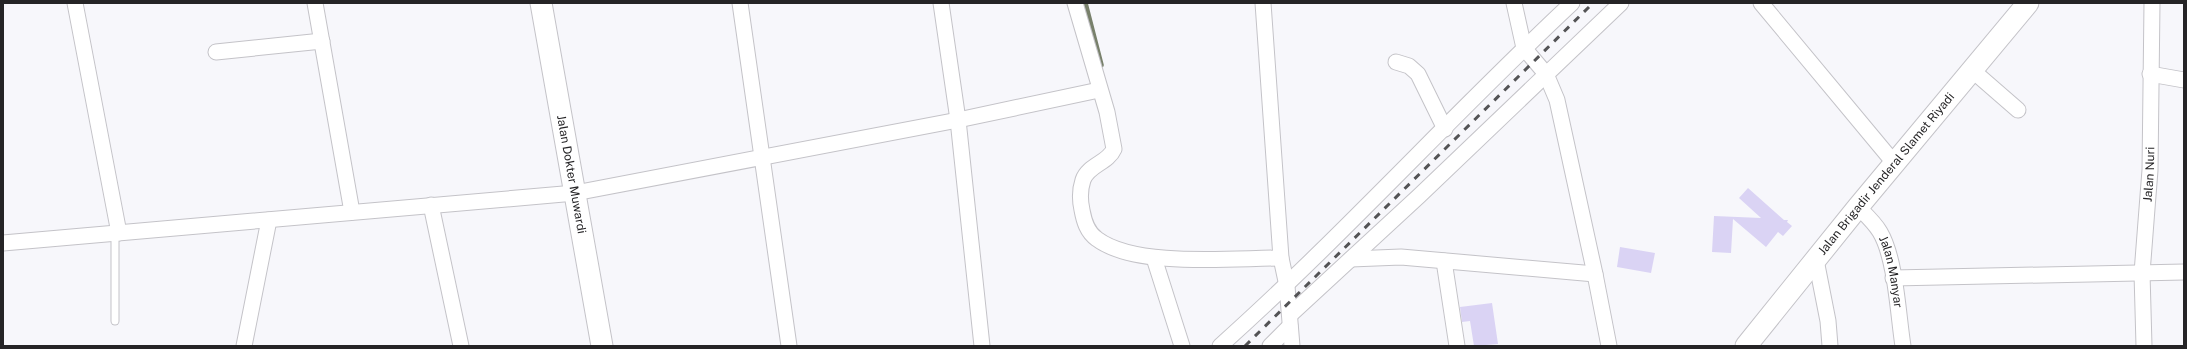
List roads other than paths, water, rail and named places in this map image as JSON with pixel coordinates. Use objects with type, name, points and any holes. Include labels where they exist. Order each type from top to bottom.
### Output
[{"type":"main road","name":"Jalan Dokter Muwardi","points":[[540,3],[602,346]]},
{"type":"main road","name":"Jalan Brigadir Jenderal Slamet Riyadi","points":[[1746,346],[1858,207],[2028,3]]},
{"type":"street","points":[[76,3],[117,233]]},
{"type":"street","points":[[315,3],[352,212]]},
{"type":"street","points":[[740,3],[789,346]]},
{"type":"street","points":[[942,3],[958,120],[982,346]]},
{"type":"street","points":[[1075,3],[1110,126],[1114,149],[1112,154],[1087,171],[1083,180],[1080,198],[1083,219],[1088,229],[1096,239],[1123,253],[1154,258],[1281,258]]},
{"type":"street","points":[[1263,3],[1281,258],[1287,286],[1292,346]]},
{"type":"street","points":[[1514,3],[1524,48],[1546,74],[1557,100],[1609,346]]},
{"type":"street","points":[[1220,346],[1287,286],[1524,48],[1572,3]]},
{"type":"street","points":[[1270,346],[1290,321],[1351,259],[1621,3]]},
{"type":"street","points":[[1761,3],[1895,164]]},
{"type":"street","name":"Jalan Nuri","points":[[2144,346],[2142,273],[2150,170],[2152,3]]},
{"type":"street","points":[[216,52],[322,41]]},
{"type":"street","points":[[1396,62],[1409,66],[1418,74],[1445,129]]},
{"type":"street","points":[[1972,70],[2018,110]]},
{"type":"street","points":[[2150,74],[2184,80]]},
{"type":"street","points":[[3,243],[575,192],[958,120],[1099,90]]},
{"type":"street","points":[[431,205],[461,346]]},
{"type":"street","name":"Jalan Manyar","points":[[1858,207],[1873,222],[1881,234],[1888,254],[1893,278],[1902,346]]},
{"type":"street","points":[[244,346],[270,220]]},
{"type":"street","points":[[1351,259],[1400,257],[1595,274]]},
{"type":"street","points":[[1154,258],[1182,346]]},
{"type":"street","points":[[1816,260],[1828,321],[1830,346]]},
{"type":"street","points":[[1444,261],[1457,346]]},
{"type":"street","points":[[1893,278],[2184,272]]},
{"type":"lane","points":[[115,321],[117,233]]},
{"type":"waterway","points":[[1085,3],[1101,65]]},
{"type":"railway","points":[[1245,346],[1593,3]]}]
